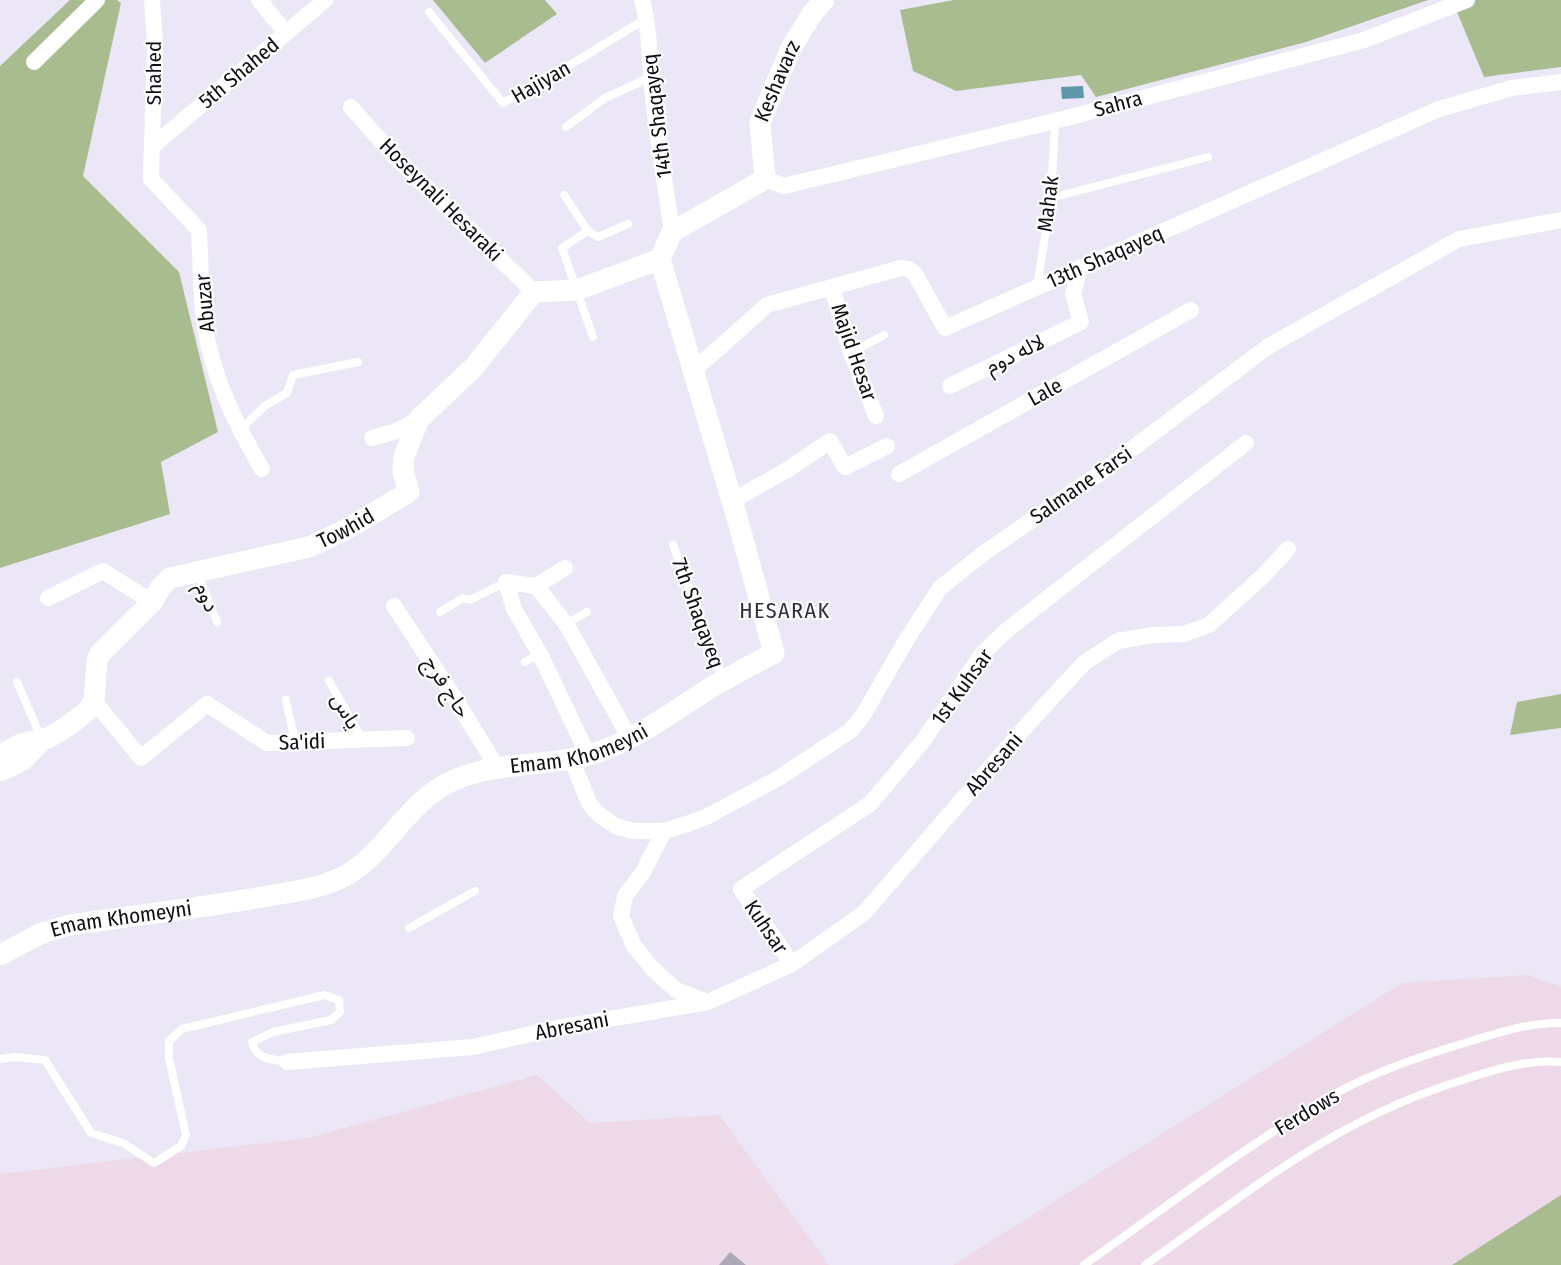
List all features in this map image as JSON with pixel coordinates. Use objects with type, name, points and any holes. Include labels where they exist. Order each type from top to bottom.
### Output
[{"type":"street","points":[[34,62],[97,0]]},
{"type":"street","name":"Shahed","points":[[152,0],[155,43],[153,146]]},
{"type":"street","points":[[259,0],[286,33]]},
{"type":"street","name":"5th Shahed","points":[[153,146],[325,0]]},
{"type":"street","name":"14th Shaqayeq","points":[[642,0],[647,18],[651,77],[672,232]]},
{"type":"street","name":"Keshavarz","points":[[765,179],[760,122],[790,48],[824,0]]},
{"type":"street","name":"Sahra","points":[[765,179],[784,186],[1055,121],[1364,40],[1467,0]]},
{"type":"street","name":"13th Shaqayeq","points":[[694,370],[767,306],[901,268],[909,269],[915,274],[945,328],[1439,109],[1512,88],[1561,82]]},
{"type":"street","name":"Hoseynali Hesaraki","points":[[351,107],[394,156],[534,292]]},
{"type":"street","name":"Abuzar","points":[[153,146],[151,179],[199,230],[205,327],[219,387],[239,430],[262,469]]},
{"type":"street","points":[[534,292],[577,290],[660,259],[672,232],[765,179]]},
{"type":"street","name":"Salmane Farsi","points":[[506,582],[532,658],[580,756],[590,803],[598,814],[616,826],[633,831],[664,831],[706,817],[815,755],[850,731],[862,717],[907,639],[940,588],[984,553],[1100,473],[1269,346],[1459,239],[1561,220]]},
{"type":"street","name":"Emam Khomeyni","points":[[0,955],[42,933],[70,925],[246,900],[310,889],[334,881],[351,873],[432,793],[450,782],[473,773],[580,756],[630,739],[723,680],[774,653],[732,501],[660,259]]},
{"type":"street","name":"لاله دوم","points":[[950,386],[1081,322],[1073,294],[1080,268]]},
{"type":"street","name":"Majid Hesar","points":[[832,288],[851,353],[876,416]]},
{"type":"street","name":"Towhid","points":[[94,701],[97,661],[100,654],[152,602],[170,578],[309,547],[345,530],[409,492],[404,472],[404,456],[418,419],[473,368],[534,292]]},
{"type":"street","name":"Lale","points":[[898,474],[1191,310]]},
{"type":"street","points":[[372,438],[393,432],[418,419]]},
{"type":"street","points":[[732,501],[787,470],[830,441],[845,467],[888,446]]},
{"type":"street","name":"1st Kuhsar","points":[[741,889],[870,804],[923,741],[982,654],[1007,630],[1246,443]]},
{"type":"street","name":"Abresani","points":[[287,1062],[473,1047],[557,1028],[708,1002],[792,964],[864,913],[1027,725],[1084,663],[1118,640],[1153,635],[1184,634],[1209,625],[1263,576],[1288,549]]},
{"type":"street","points":[[506,582],[536,586],[565,568]]},
{"type":"street","points":[[48,598],[103,571],[152,602]]},
{"type":"street","points":[[536,586],[566,624],[630,739]]},
{"type":"street","name":"حاج فرج","points":[[394,606],[498,769]]},
{"type":"street","points":[[0,755],[21,744],[42,740],[68,726],[87,711],[94,701]]},
{"type":"street","name":"Sa'idi","points":[[94,701],[141,758],[207,704],[267,743],[407,738]]},
{"type":"street","points":[[0,771],[23,760],[42,740]]},
{"type":"street","points":[[664,831],[643,872],[625,896],[621,916],[634,946],[652,968],[676,990],[708,1002]]},
{"type":"street","name":"Kuhsar","points":[[741,889],[792,964]]},
{"type":"lane","name":"Hajiyan","points":[[429,12],[503,103],[647,18]]},
{"type":"lane","points":[[566,127],[605,98],[651,77]]},
{"type":"lane","name":"Mahak","points":[[1037,288],[1051,198],[1055,121]]},
{"type":"lane","points":[[1051,198],[1208,157]]},
{"type":"lane","points":[[564,195],[588,231],[598,237],[628,224]]},
{"type":"lane","points":[[588,231],[562,248],[593,337]]},
{"type":"lane","points":[[851,353],[884,335]]},
{"type":"lane","points":[[239,430],[266,405],[288,393],[293,375],[358,362]]},
{"type":"lane","name":"7th Shaqayeq","points":[[673,545],[723,680]]},
{"type":"lane","name":"دوم","points":[[196,572],[217,622]]},
{"type":"lane","points":[[440,612],[463,598],[470,600],[506,582]]},
{"type":"lane","points":[[566,624],[587,612]]},
{"type":"lane","name":"یاس","points":[[329,681],[363,741]]},
{"type":"lane","points":[[17,682],[42,740]]},
{"type":"lane","points":[[286,700],[295,742]]},
{"type":"lane","points":[[409,928],[475,891]]},
{"type":"lane","points":[[0,1059],[15,1057],[45,1060],[91,1133],[123,1143],[154,1163],[181,1146],[186,1135],[169,1058],[169,1041],[182,1029],[324,995],[339,1000],[340,1012],[331,1020],[273,1032],[252,1042],[255,1052],[264,1058],[287,1062]]},
{"type":"lane","name":"Ferdows","points":[[1084,1265],[1264,1138],[1342,1090],[1424,1055],[1496,1034],[1550,1023],[1561,1023]]},
{"type":"lane","name":"Ferdows","points":[[1145,1265],[1284,1167],[1357,1123],[1436,1088],[1502,1067],[1549,1060],[1561,1062]]},
{"type":"shaded area","points":[[1527,975],[1561,987],[1561,1265],[953,1265],[1402,983]]},
{"type":"shaded area","points":[[537,1075],[590,1123],[719,1115],[829,1265],[0,1265],[0,1174],[308,1138]]},
{"type":"green space","points":[[70,0],[117,0],[121,3],[83,176],[179,272],[218,432],[161,462],[170,514],[0,568],[0,66]]},
{"type":"green space","points":[[433,0],[545,0],[557,14],[485,63]]},
{"type":"green space","points":[[954,0],[1428,0],[1306,42],[1096,97],[1081,75],[956,91],[913,71],[900,10]]},
{"type":"green space","points":[[1452,0],[1561,0],[1561,67],[1484,77]]},
{"type":"green space","points":[[1561,694],[1561,728],[1510,735],[1517,702]]},
{"type":"green space","points":[[1561,1195],[1561,1265],[1452,1265]]},
{"type":"water","points":[[1083,86],[1084,98],[1062,99],[1061,87]]},
{"type":"building","points":[[730,1252],[746,1265],[719,1265]]},
{"type":"district","name":"HESARAK","points":[[785,610]]}]
